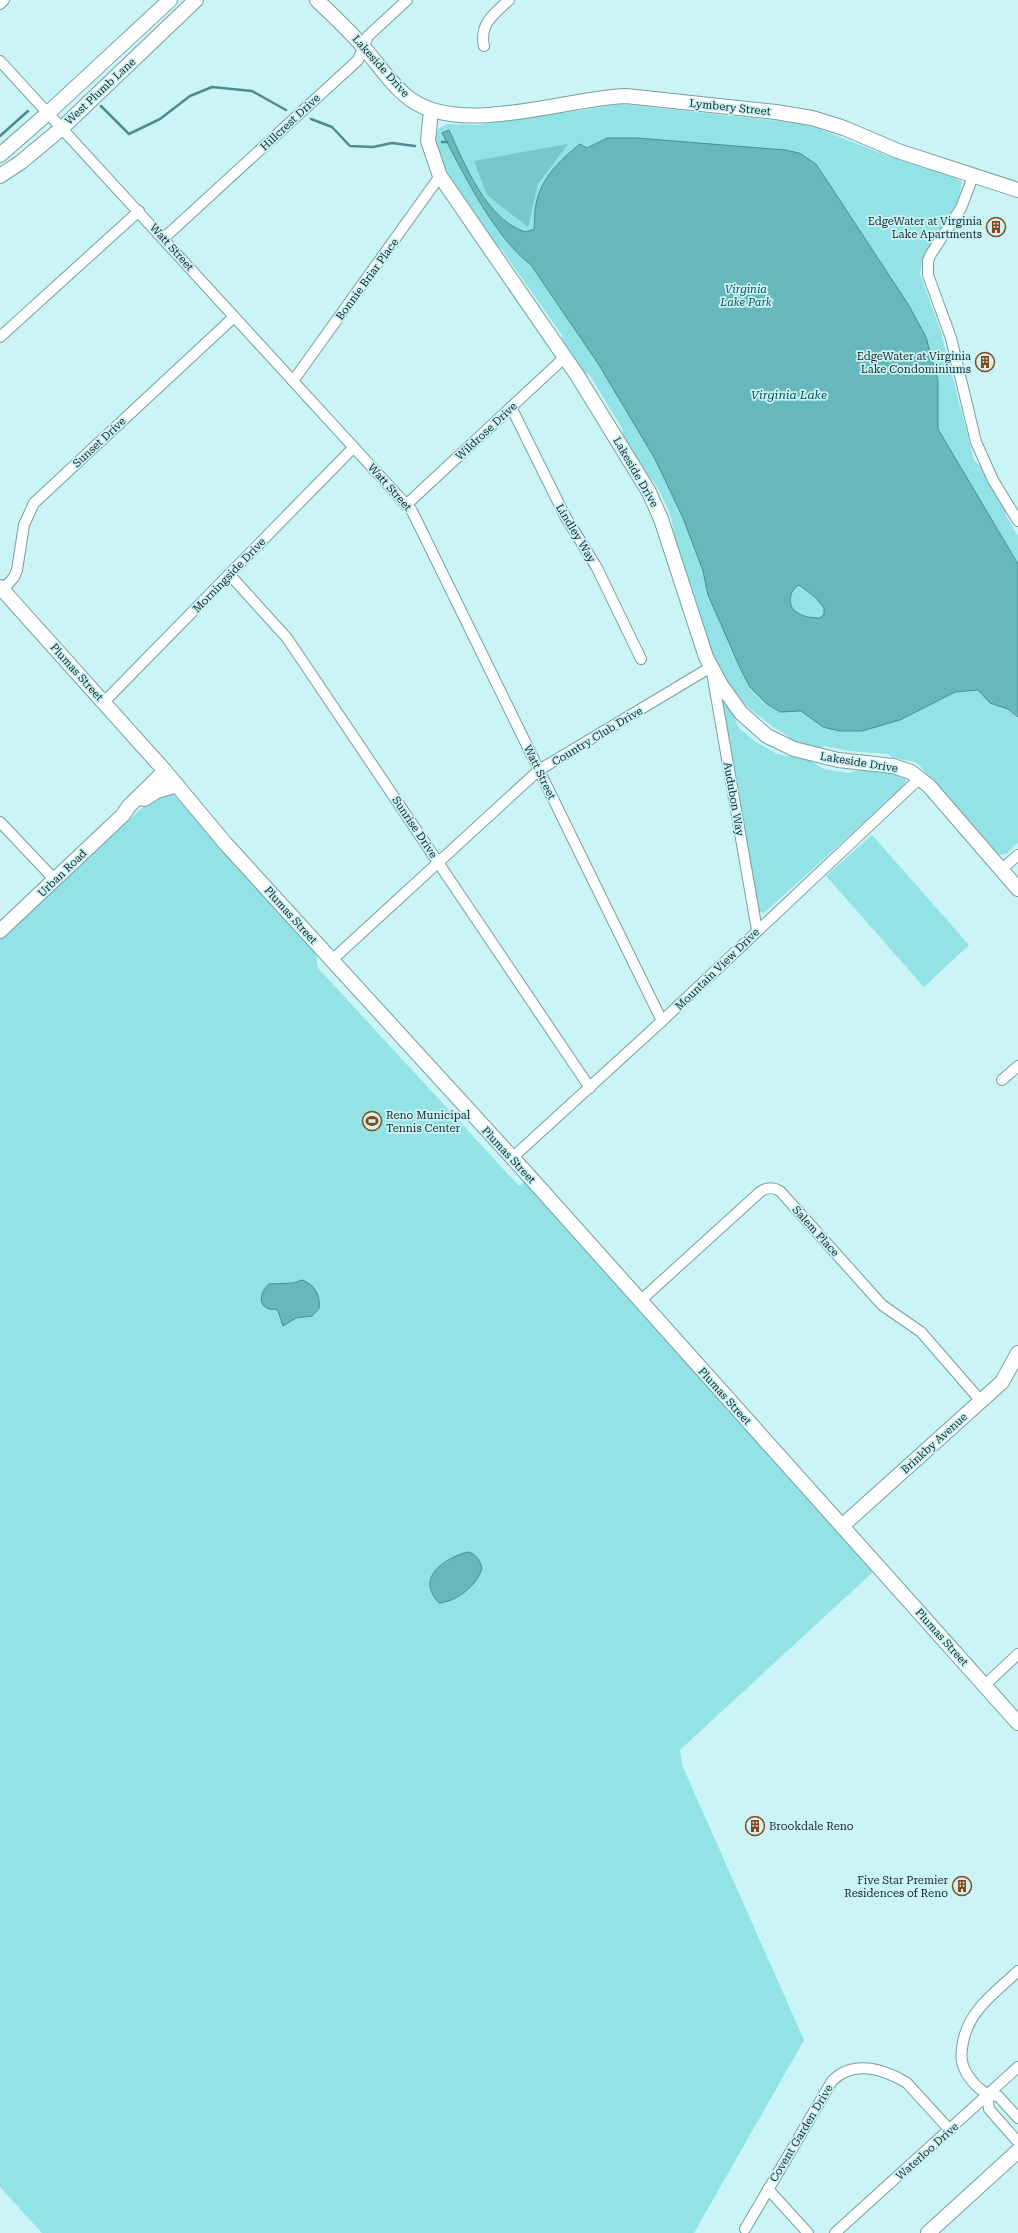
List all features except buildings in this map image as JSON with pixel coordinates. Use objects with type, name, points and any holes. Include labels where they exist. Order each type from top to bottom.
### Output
[{"type":"street","points":[[0,4],[4,0]]},
{"type":"street","name":"West Plumb Lane","points":[[0,154],[48,113],[170,0]]},
{"type":"street","name":"West Plumb Lane","points":[[0,176],[21,162],[62,128],[196,0]]},
{"type":"street","name":"Lakeside Drive","points":[[317,0],[363,46],[404,94],[431,110],[428,141],[440,176],[565,357],[631,460],[656,506],[710,667],[741,713],[756,728],[779,742],[826,757],[893,766],[911,772],[920,778],[1018,889]]},
{"type":"street","name":"Hillcrest Drive","points":[[164,238],[358,60],[368,36],[407,0]]},
{"type":"street","points":[[484,46],[482,38],[485,23],[509,0]]},
{"type":"street","name":"Watt Street","points":[[0,61],[164,238],[412,511],[662,1021]]},
{"type":"street","name":"Lymbery Street","points":[[431,110],[444,114],[474,117],[626,96],[776,112],[812,118],[844,128],[887,147],[974,174],[1018,190]]},
{"type":"street","points":[[974,174],[961,208],[931,254],[928,261],[928,274],[951,338],[968,413],[981,456],[993,480],[1018,521]]},
{"type":"street","name":"Bonnie Briar Place","points":[[293,381],[440,176]]},
{"type":"street","points":[[0,337],[139,211]]},
{"type":"street","name":"Sunset Drive","points":[[1,588],[14,577],[17,570],[24,524],[34,503],[234,316]]},
{"type":"street","name":"Wildrose Drive","points":[[406,505],[565,357]]},
{"type":"street","name":"Lindley Way","points":[[512,407],[565,516],[597,568],[641,659]]},
{"type":"street","name":"Morningside Drive","points":[[104,702],[354,447]]},
{"type":"street","name":"Sunrise Drive","points":[[229,574],[287,638],[590,1088]]},
{"type":"street","name":"Plumas Street","points":[[1,588],[165,771],[225,843],[512,1158],[1018,1723]]},
{"type":"street","name":"Country Club Drive","points":[[332,960],[539,770],[710,667]]},
{"type":"street","name":"Audubon Way","points":[[710,667],[757,930]]},
{"type":"street","name":"Urban Road","points":[[123,815],[129,806],[165,771]]},
{"type":"street","name":"Mountain View Drive","points":[[512,1158],[662,1021],[920,778]]},
{"type":"street","name":"Urban Road","points":[[0,931],[123,815],[153,793],[177,785]]},
{"type":"street","points":[[0,822],[55,880]]},
{"type":"street","points":[[1001,870],[1018,855]]},
{"type":"street","points":[[1002,1080],[1018,1066]]},
{"type":"street","name":"Salem Place","points":[[640,1301],[760,1192],[770,1188],[775,1188],[780,1191],[882,1305],[921,1332],[981,1401]]},
{"type":"street","name":"Brinkby Avenue","points":[[842,1526],[1002,1382],[1010,1371],[1018,1354]]},
{"type":"street","points":[[985,1685],[1018,1654]]},
{"type":"street","points":[[1018,1971],[978,2007],[969,2021],[964,2035],[961,2054],[962,2066],[977,2087],[987,2095],[998,2096],[1018,2118]]},
{"type":"street","name":"Covent Garden Drive","points":[[745,2229],[832,2081],[840,2072],[852,2067],[870,2068],[898,2078],[907,2083],[950,2130]]},
{"type":"street","name":"Waterloo Drive","points":[[835,2233],[1018,2067]]},
{"type":"street","points":[[987,2095],[989,2109],[1018,2142]]},
{"type":"street","points":[[928,2233],[1018,2151]]},
{"type":"street","points":[[768,2188],[808,2233]]},
{"type":"green space","name":"Virginia Lake","points":[[622,104],[797,123],[817,128],[885,155],[956,178],[962,182],[958,202],[925,254],[922,261],[920,274],[940,329],[974,460],[981,467],[1005,509],[1006,516],[1018,536],[1018,843],[1006,854],[1000,855],[997,853],[915,762],[893,758],[888,754],[849,751],[824,746],[817,749],[792,742],[787,735],[773,727],[749,708],[729,686],[716,663],[708,644],[707,635],[691,585],[684,576],[673,535],[672,522],[660,491],[637,463],[622,436],[623,430],[589,374],[583,373],[562,343],[562,335],[500,247],[495,248],[467,207],[447,172],[436,140],[438,129],[447,124],[478,125]]},
{"type":"green space","points":[[719,694],[734,717],[739,728],[756,742],[777,754],[809,760],[824,769],[848,773],[863,769],[891,771],[903,775],[906,779],[905,785],[764,913],[758,911]]},
{"type":"green space","points":[[166,786],[316,954],[318,968],[519,1186],[524,1182],[873,1572],[680,1750],[682,1765],[804,2040],[694,2233],[42,2233],[0,2187],[0,938]]},
{"type":"green space","points":[[872,835],[969,945],[924,987],[826,876]]},
{"type":"shaded area","points":[[568,144],[538,184],[528,227],[487,195],[474,161]]},
{"type":"water","name":"Virginia Lake","points":[[449,130],[470,174],[488,204],[512,226],[526,232],[534,229],[536,204],[542,186],[552,170],[565,156],[580,144],[587,148],[607,138],[637,138],[785,150],[799,153],[816,164],[908,304],[926,337],[938,380],[938,429],[1018,564],[1018,717],[1008,709],[990,703],[978,690],[955,692],[900,720],[862,731],[839,731],[823,727],[801,711],[780,712],[767,704],[750,687],[708,595],[703,571],[683,518],[655,459],[599,365],[531,265],[517,253],[492,222],[442,133]],"holes":[[[799,585],[815,597],[824,608],[824,614],[820,618],[798,613],[794,610],[790,603],[791,594]]]},
{"type":"water","points":[[302,1280],[314,1288],[319,1300],[319,1309],[312,1316],[296,1318],[283,1326],[278,1311],[275,1309],[269,1309],[263,1304],[262,1293],[269,1284],[293,1283]]},
{"type":"water","points":[[467,1552],[475,1555],[479,1560],[482,1568],[480,1574],[465,1592],[452,1600],[439,1603],[432,1594],[430,1585],[431,1577],[435,1570],[442,1564]]},
{"type":"waterway","points":[[101,106],[129,134],[160,119],[190,96],[212,87],[252,91],[286,110]]},
{"type":"waterway","points":[[0,136],[28,111]]},
{"type":"waterway","points":[[311,119],[332,127],[350,146],[373,147],[392,143],[415,146]]},
{"type":"waterway","points":[[442,142],[447,142]]},
{"type":"place","name":"EdgeWater at Virginia Lake Apartments","points":[[996,227]]},
{"type":"place","name":"EdgeWater at Virginia Lake Condominiums","points":[[985,362]]},
{"type":"place","name":"Reno Municipal Tennis Center","points":[[372,1121]]},
{"type":"place","name":"Brookdale Reno","points":[[755,1826]]},
{"type":"place","name":"Five Star Premier Residences of Reno","points":[[962,1886]]},
{"type":"park label","name":"Virginia Lake Park","points":[[746,295]]}]
